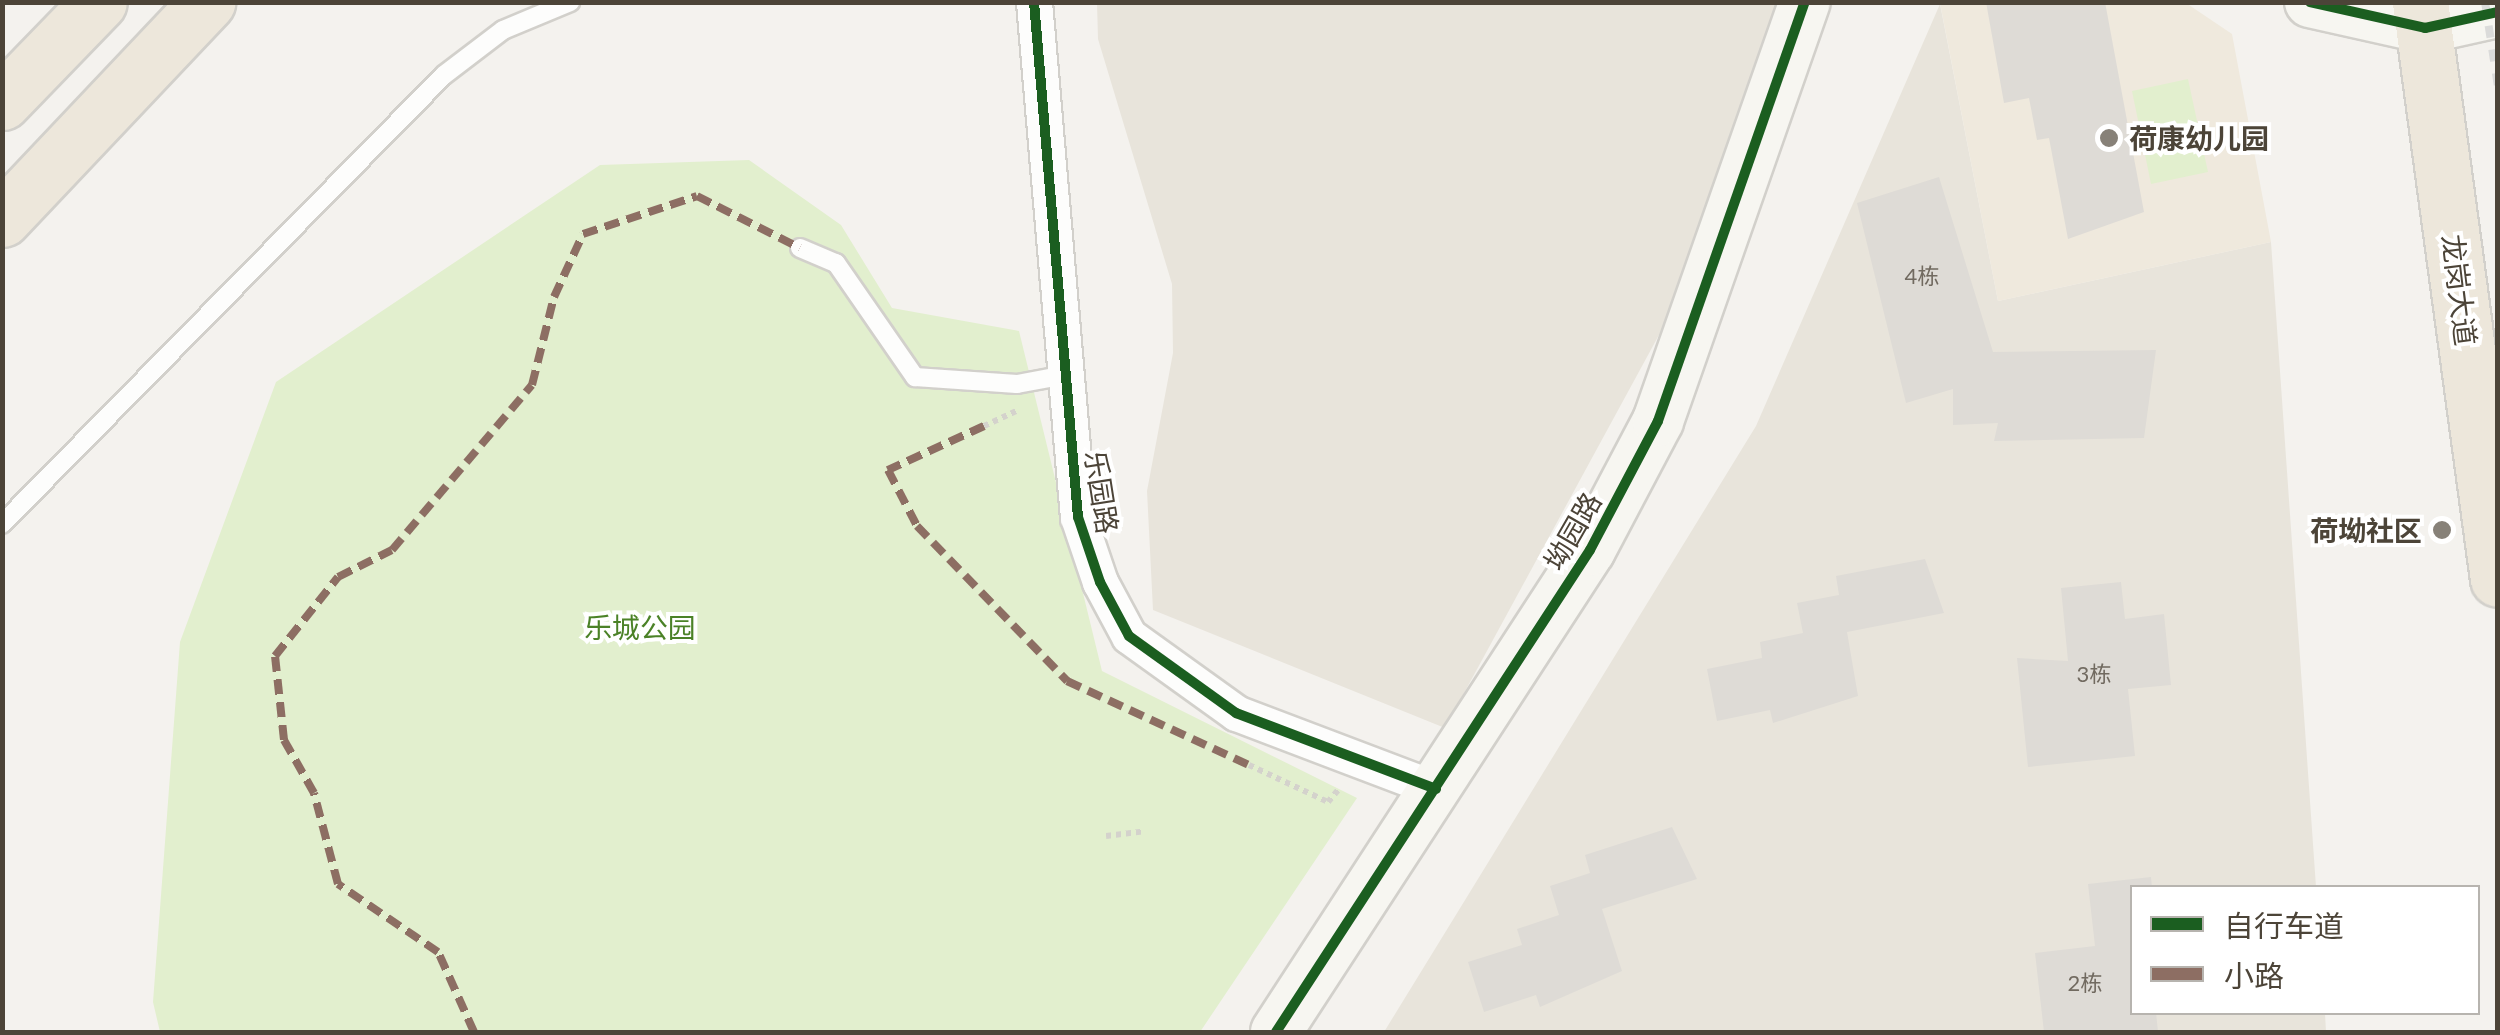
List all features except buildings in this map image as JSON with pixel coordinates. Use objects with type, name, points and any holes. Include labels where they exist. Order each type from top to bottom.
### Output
[{"type":"highway","points":[[2,102],[98,2]]},
{"type":"highway","points":[[2,219],[207,2]]},
{"type":"highway","name":"龙岗大道","points":[[2423,15],[2498,578]]},
{"type":"street","name":"乐园路","points":[[1034,2],[1078,516],[1128,636],[1236,713],[1436,788]]},
{"type":"street","name":"坳园路","points":[[1276,1032],[1590,550],[1658,421],[1805,2]]},
{"type":"street","points":[[2310,2],[2423,15],[2498,12]]},
{"type":"lane","points":[[2,524],[444,75],[504,30],[570,2]]},
{"type":"lane","points":[[800,248],[836,264],[915,378],[1017,384],[1066,376]]},
{"type":"path","points":[[1250,765],[1328,802]]},
{"type":"path","points":[[1106,836],[1144,830]]},
{"type":"shaded area","points":[[1097,3],[1779,3],[1678,300],[1445,728],[1153,610],[1147,491],[1173,353],[1172,284],[1098,39]]},
{"type":"shaded area","name":"荷康幼儿园","points":[[1940,3],[2186,3],[2232,34],[2271,242],[1998,301]]},
{"type":"shaded area","points":[[1940,4],[1998,301],[2271,242],[2316,885],[2130,885],[2130,1015],[2325,1015],[2326,1032],[1384,1032],[1756,426]]},
{"type":"green space","points":[[2188,79],[2208,172],[2151,184],[2132,91]]},
{"type":"green space","name":"乐城公园","points":[[749,160],[841,225],[892,308],[1019,331],[1102,671],[1357,798],[1200,1032],[160,1032],[153,1002],[180,642],[276,382],[600,165]]},
{"type":"railway","points":[[2485,2],[2498,87]]},
{"type":"marked path","points":[[474,1032],[438,952],[338,884],[314,793],[284,740],[275,656],[338,577],[392,550],[532,385],[554,297],[583,234],[697,196],[800,248]]},
{"type":"marked path","points":[[984,426],[888,470],[917,526],[1067,681],[1249,765]]},
{"type":"cycle path","points":[[1034,2],[1078,517],[1100,582],[1129,636],[1236,713],[1436,789]]},
{"type":"cycle path","points":[[1276,1032],[1590,550],[1658,421],[1805,2]]},
{"type":"cycle path","points":[[2310,2],[2425,28],[2498,12]]},
{"type":"place","name":"荷康幼儿园","points":[[2109,138]]},
{"type":"place","name":"荷坳社区","points":[[2442,530]]}]
